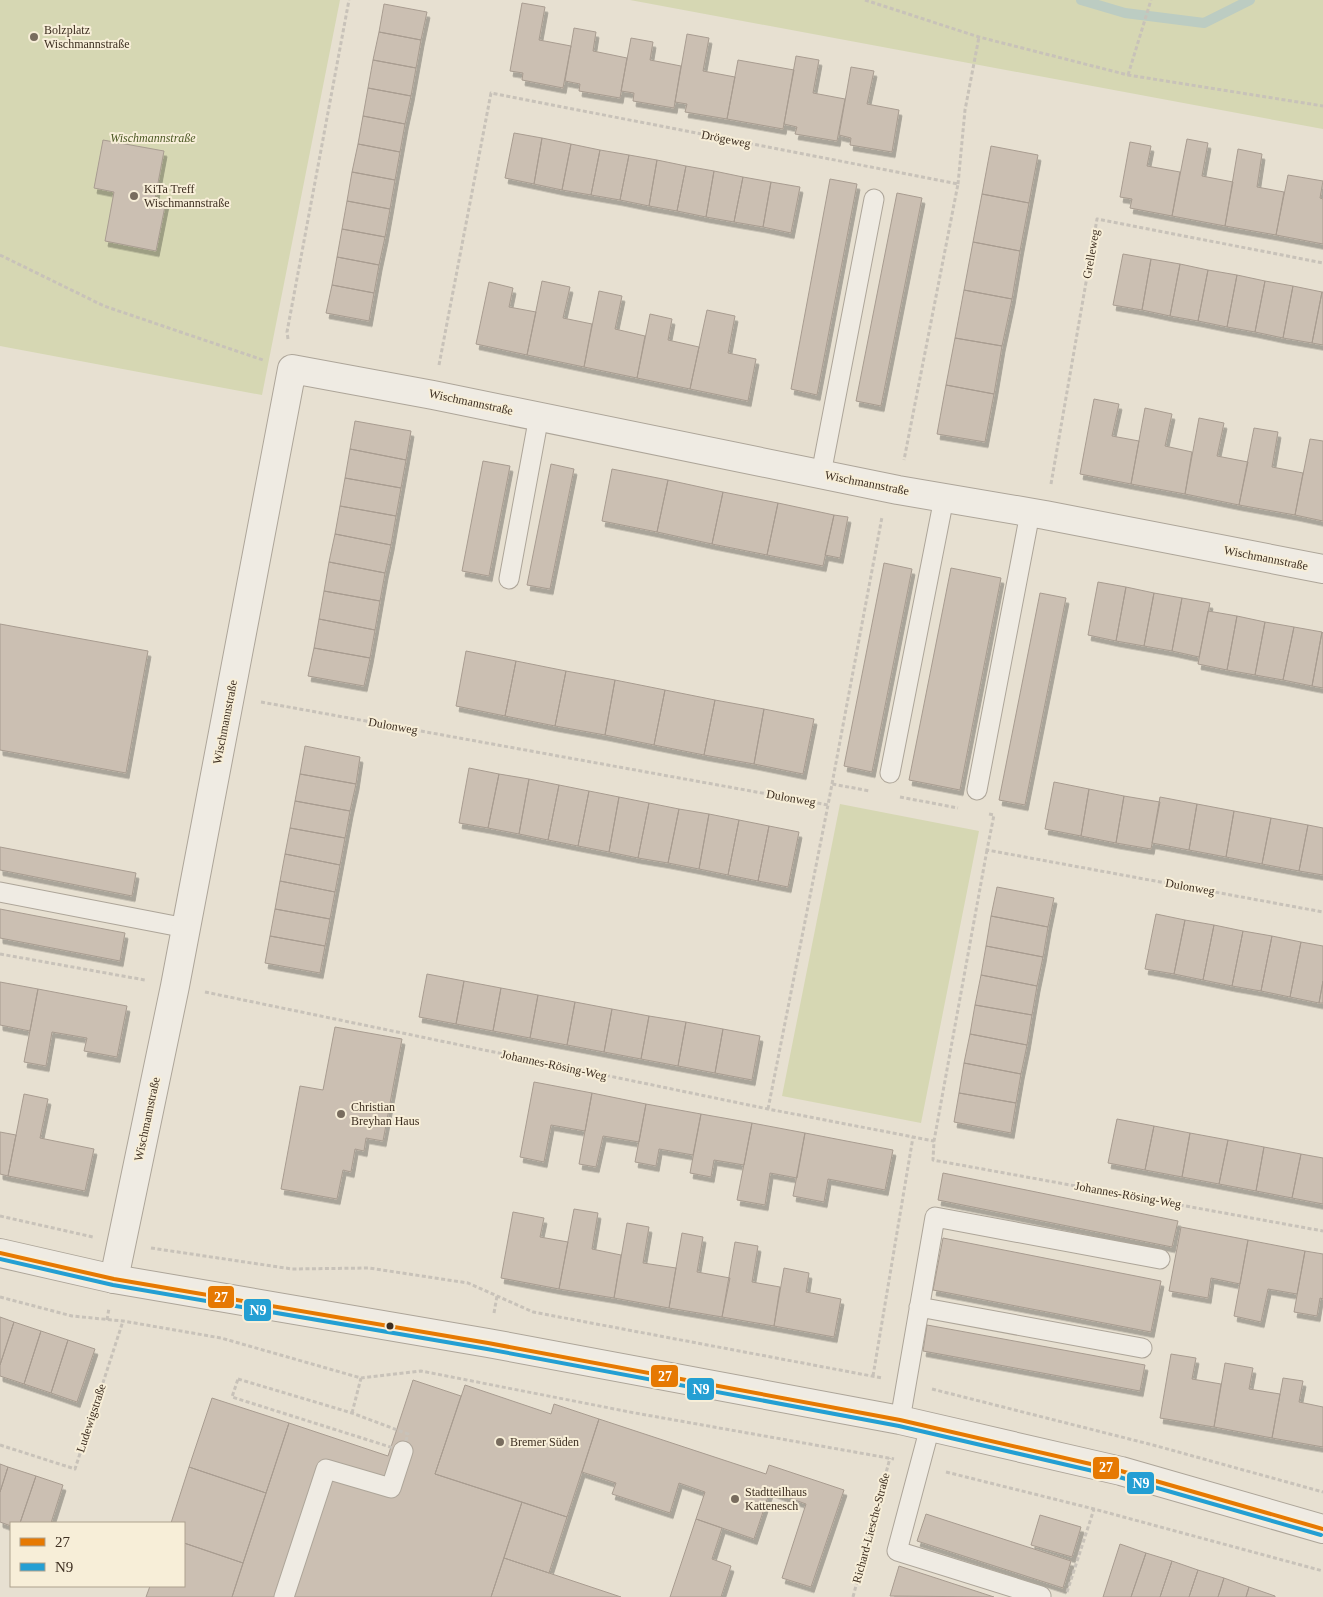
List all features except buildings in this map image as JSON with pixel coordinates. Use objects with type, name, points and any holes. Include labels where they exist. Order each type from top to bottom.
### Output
[{"type":"street","name":"Wischmannstraße","points":[[114,1279],[175,986],[292,369],[434,395],[944,498],[1038,514],[1323,569]]},
{"type":"street","points":[[0,1252],[114,1279],[488,1343],[900,1420],[1121,1471],[1323,1529]]},
{"type":"lane","points":[[821,474],[874,199]]},
{"type":"lane","points":[[509,579],[539,416]]},
{"type":"lane","points":[[890,773],[944,498]]},
{"type":"lane","points":[[977,790],[1038,514]]},
{"type":"lane","points":[[0,892],[186,928]]},
{"type":"lane","points":[[900,1420],[935,1217],[1160,1259]]},
{"type":"lane","points":[[919,1307],[1142,1348]]},
{"type":"lane","points":[[930,1427],[897,1551],[1041,1596]]},
{"type":"lane","points":[[284,1597],[326,1468],[390,1488],[397,1449]]},
{"type":"path","points":[[0,255],[104,306],[292,369],[287,332],[349,0]]},
{"type":"path","points":[[865,0],[979,38],[1128,75],[1323,106]]},
{"type":"path","points":[[1128,75],[1151,0]]},
{"type":"path","points":[[832,784],[958,184],[965,110],[979,38]]},
{"type":"path","name":"Drögeweg","points":[[434,395],[490,93],[958,184]]},
{"type":"path","name":"Grelleweg","points":[[1038,514],[1097,220],[1323,263]]},
{"type":"path","name":"Dulonweg","points":[[230,696],[828,805],[832,784],[879,793]]},
{"type":"path","points":[[898,797],[965,810]]},
{"type":"path","points":[[768,1110],[828,805]]},
{"type":"path","points":[[934,1142],[994,815],[984,813]]},
{"type":"path","name":"Dulonweg","points":[[987,850],[1323,912]]},
{"type":"path","name":"Johannes-Rösing-Weg","points":[[0,954],[175,986],[768,1110],[913,1137],[934,1142],[933,1160],[1323,1231]]},
{"type":"path","points":[[873,1376],[913,1137]]},
{"type":"path","points":[[0,1216],[122,1244],[292,1269],[369,1268],[468,1283],[533,1312],[906,1382],[1143,1442],[1323,1492]]},
{"type":"path","points":[[0,1297],[72,1316],[123,1321],[221,1338],[361,1378],[420,1371],[635,1413],[890,1458],[1094,1509],[1323,1571]]},
{"type":"path","name":"Ludewigstraße","points":[[0,1445],[74,1468],[123,1321]]},
{"type":"path","points":[[352,1413],[361,1378]]},
{"type":"path","points":[[382,1424],[352,1413],[238,1379],[232,1397],[397,1449]]},
{"type":"path","name":"Richard-Liesche-Straße","points":[[853,1597],[890,1458]]},
{"type":"path","points":[[1065,1597],[1094,1509]]},
{"type":"green space","name":"Wischmannstraße","points":[[0,0],[340,0],[262,395],[0,346]]},
{"type":"green space","points":[[630,0],[1323,0],[1323,129]]},
{"type":"green space","points":[[840,804],[979,831],[921,1123],[782,1096]]},
{"type":"waterway","points":[[1081,0],[1125,13],[1204,23],[1250,0]]},
{"type":"transit line","name":"27","points":[[0,1253],[114,1279],[488,1343],[900,1420],[1121,1471],[1323,1529]]},
{"type":"transit line","name":"N9","points":[[0,1259],[113,1285],[487,1349],[899,1426],[1119,1477],[1321,1535]]},
{"type":"place","name":"Bolzplatz Wischmannstraße","points":[[34,37]]},
{"type":"place","name":"KiTa Treff Wischmannstraße","points":[[134,196]]},
{"type":"place","name":"Christian Breyhan Haus","points":[[341,1114]]},
{"type":"place","name":"Bremer Süden","points":[[500,1442]]},
{"type":"place","name":"Stadtteilhaus Kattenesch","points":[[735,1499]]}]
